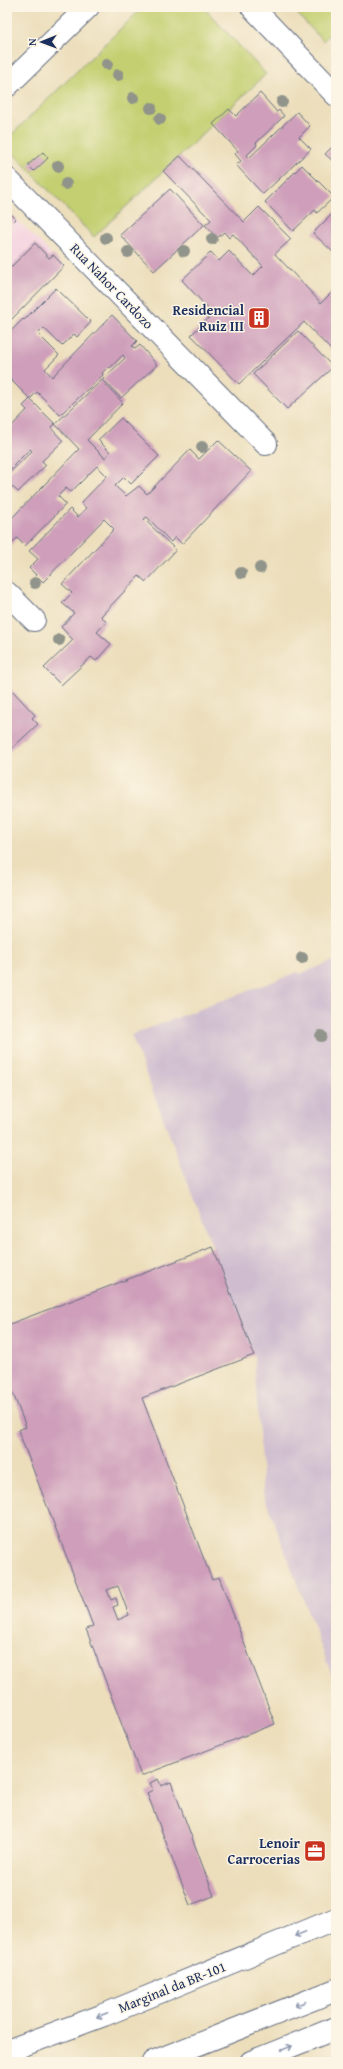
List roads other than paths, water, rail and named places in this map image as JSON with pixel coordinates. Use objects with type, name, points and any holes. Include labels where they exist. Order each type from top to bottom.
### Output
[{"type":"main road","points":[[7,86],[88,7]]},
{"type":"main road","points":[[252,7],[336,95]]},
{"type":"main road","name":"Rua Nahor Cardozo","points":[[7,179],[266,444]]},
{"type":"main road","points":[[7,593],[34,620]]},
{"type":"main road","name":"Marginal da BR-101","points":[[7,2051],[104,2015],[336,1919]]},
{"type":"main road","points":[[153,2062],[336,1990]]},
{"type":"main road","points":[[251,2062],[336,2028]]},
{"type":"place","name":"Residencial Ruiz III","points":[[259,318]]},
{"type":"place","name":"Lenoir Carrocerias","points":[[315,1851]]}]
